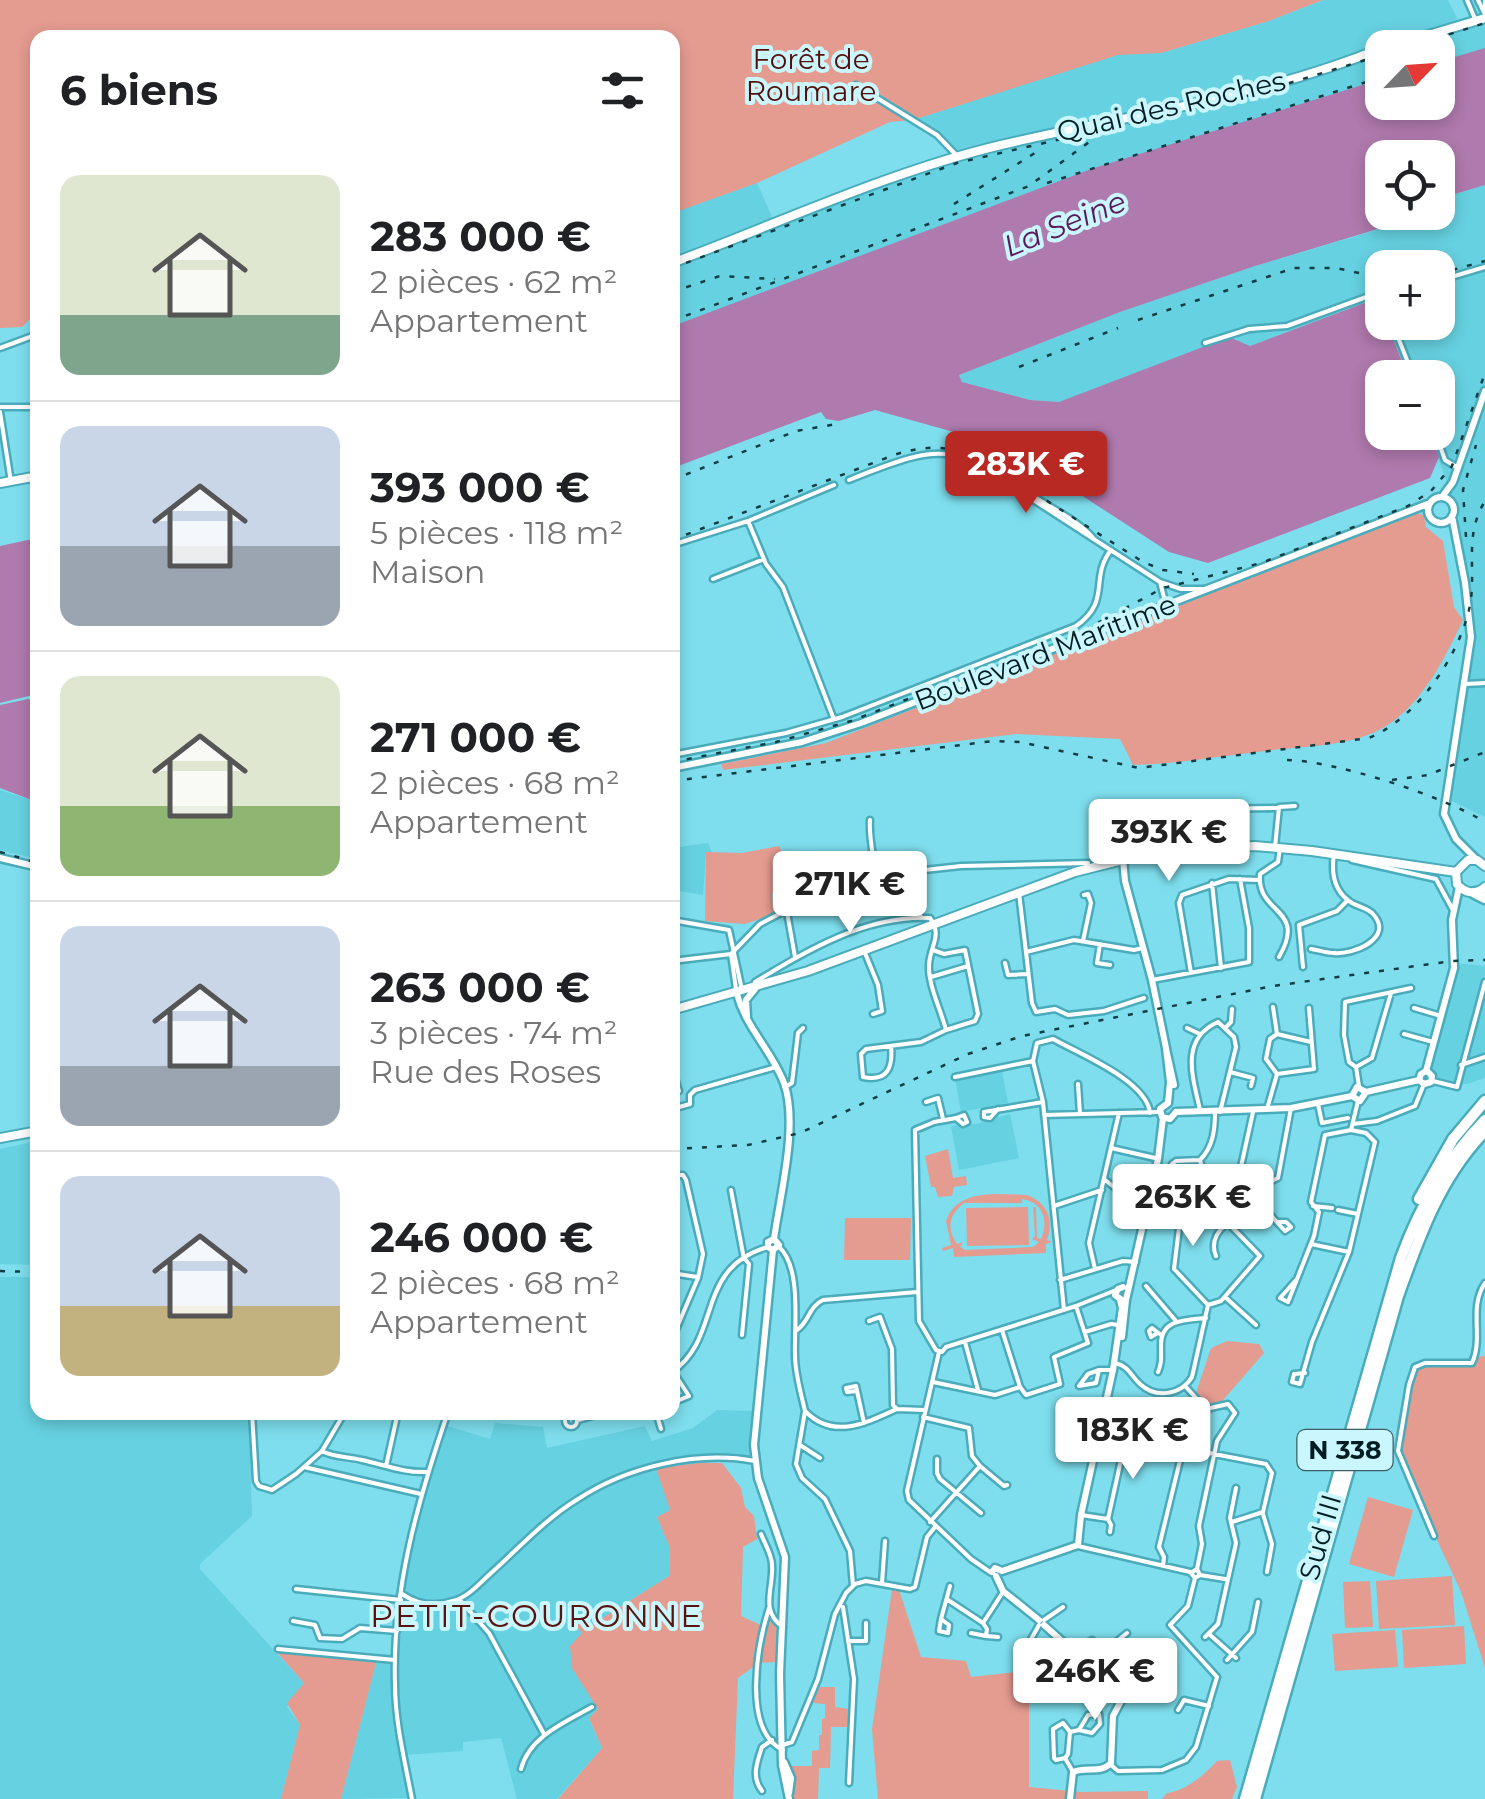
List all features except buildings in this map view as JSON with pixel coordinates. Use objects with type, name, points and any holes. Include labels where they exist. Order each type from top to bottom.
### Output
[{"type":"highway","points":[[1395,1275],[1404,1238],[1425,1186],[1454,1138],[1485,1101]]},
{"type":"highway","name":"Sud III","points":[[1245,1799],[1395,1275],[1429,1193],[1452,1158],[1485,1120]]},
{"type":"highway","name":"Sud III","points":[[1255,1799],[1403,1282],[1438,1196],[1485,1131]]},
{"type":"main road","name":"Quai des Roches","points":[[1430,30],[1482,10]]},
{"type":"main road","name":"Quai des Roches","points":[[680,260],[1000,145],[1226,97],[1365,54]]},
{"type":"main road","points":[[0,483],[30,478]]},
{"type":"main road","points":[[680,1008],[740,993],[864,951],[1113,859],[1200,847],[1278,848],[1458,868],[1481,863]]},
{"type":"main road","points":[[1072,873],[1113,859]]},
{"type":"main road","points":[[1458,868],[1460,887],[1479,893]]},
{"type":"main road","points":[[0,1138],[30,1132]]},
{"type":"street","points":[[1467,0],[1482,10]]},
{"type":"street","points":[[856,85],[937,136],[952,147],[958,158]]},
{"type":"street","points":[[1455,276],[1485,267]]},
{"type":"street","points":[[1204,342],[1249,328],[1286,326],[1365,298]]},
{"type":"street","points":[[0,348],[30,337]]},
{"type":"street","points":[[1481,863],[1456,839],[1444,810],[1470,631],[1452,502],[1485,392]]},
{"type":"street","points":[[11,482],[0,410],[30,408]]},
{"type":"street","points":[[1442,450],[1446,460],[1458,468]]},
{"type":"street","points":[[849,480],[919,453],[949,453],[973,460],[1034,496],[1160,582],[1172,587],[1208,589]]},
{"type":"street","points":[[1452,516],[1444,522],[1435,521],[1429,513],[1430,503],[1451,486],[1464,456]]},
{"type":"street","points":[[680,543],[834,485]]},
{"type":"street","points":[[1442,497],[1452,502]]},
{"type":"street","name":"Boulevard Maritime","points":[[680,766],[826,735],[1430,503]]},
{"type":"street","name":"Boulevard Maritime","points":[[1409,511],[1429,513]]},
{"type":"street","points":[[748,520],[764,559],[783,587],[834,718]]},
{"type":"street","points":[[1444,522],[1458,542]]},
{"type":"street","points":[[680,753],[786,733],[834,718],[1076,626],[1096,606],[1101,592],[1099,570],[1111,550]]},
{"type":"street","points":[[713,579],[764,559]]},
{"type":"street","points":[[1160,582],[1166,605]]},
{"type":"street","points":[[1172,587],[1176,602]]},
{"type":"street","points":[[1465,684],[1485,683]]},
{"type":"street","points":[[1204,809],[1295,806]]},
{"type":"street","points":[[1279,808],[1278,862],[1260,874],[1259,880],[1261,894],[1288,922],[1289,935],[1279,957]]},
{"type":"street","points":[[1105,818],[1104,841],[1127,883],[1152,980],[1166,1048],[1172,1106]]},
{"type":"street","points":[[870,820],[868,833],[885,894],[912,904],[921,917]]},
{"type":"street","points":[[1456,839],[1458,868]]},
{"type":"street","points":[[1311,949],[1338,954],[1360,948],[1375,939],[1379,926],[1376,917],[1348,900],[1337,888],[1332,872],[1334,854]]},
{"type":"street","points":[[1347,856],[1355,862],[1436,879],[1455,910]]},
{"type":"street","points":[[0,858],[30,866]]},
{"type":"street","points":[[680,960],[732,952],[750,931],[819,893],[878,875],[961,866],[1113,859]]},
{"type":"street","points":[[1065,863],[1072,873]]},
{"type":"street","points":[[1152,980],[1242,965],[1251,958],[1240,879]]},
{"type":"street","points":[[1191,973],[1180,898],[1212,884],[1259,880]]},
{"type":"street","points":[[1212,884],[1221,968]]},
{"type":"street","points":[[1425,1082],[1420,1074],[1426,1071],[1454,968],[1455,910],[1460,887]]},
{"type":"street","points":[[1019,892],[1036,1012],[1055,1010],[1068,1015],[1104,1011],[1144,998]]},
{"type":"street","points":[[1455,910],[1479,893]]},
{"type":"street","points":[[1084,895],[1088,894],[1091,903],[1084,940]]},
{"type":"street","points":[[1303,967],[1299,925],[1338,911],[1348,900]]},
{"type":"street","points":[[787,912],[795,958]]},
{"type":"street","points":[[747,1017],[746,1000],[756,982],[795,958],[848,933],[921,917],[930,918],[935,925],[937,939],[929,966],[946,1030]]},
{"type":"street","points":[[680,921],[729,930],[747,1017],[785,1087],[786,1148],[774,1238],[768,1242],[786,1256],[794,1293],[794,1354],[805,1411],[796,1464],[802,1478],[825,1499],[850,1551],[853,1586]]},
{"type":"street","points":[[1026,952],[1074,940],[1134,950],[1143,948]]},
{"type":"street","points":[[1100,944],[1097,962],[1110,965]]},
{"type":"street","points":[[890,1046],[892,1062],[888,1072],[882,1077],[863,1077],[862,1051],[890,1046],[921,1042],[978,1017],[967,952],[963,948],[944,954],[933,950]]},
{"type":"street","points":[[864,951],[881,998],[882,1011],[873,1014]]},
{"type":"street","points":[[1005,963],[1008,974],[1028,974]]},
{"type":"street","points":[[931,977],[968,966]]},
{"type":"street","points":[[1366,1092],[1425,1082],[1458,1087],[1485,982]]},
{"type":"street","points":[[1356,1066],[1349,1062],[1346,1048],[1345,1002],[1411,988]]},
{"type":"street","points":[[1356,1066],[1372,1058],[1391,992]]},
{"type":"street","points":[[1273,1007],[1276,1034]]},
{"type":"street","points":[[1277,1074],[1314,1068],[1309,1008]]},
{"type":"street","points":[[1414,1008],[1441,1016]]},
{"type":"street","points":[[1226,1027],[1232,1009]]},
{"type":"street","points":[[1200,1111],[1190,1061],[1201,1034],[1213,1024],[1226,1027],[1236,1041],[1212,1141],[1200,1160],[1207,1189]]},
{"type":"street","points":[[785,1087],[792,1083],[798,1033],[802,1028]]},
{"type":"street","points":[[1186,1028],[1201,1034]]},
{"type":"street","points":[[1276,1034],[1313,1042]]},
{"type":"street","points":[[1276,1034],[1270,1039],[1266,1059],[1277,1074]]},
{"type":"street","points":[[1404,1034],[1434,1042]]},
{"type":"street","points":[[1064,1310],[1043,1102],[1034,1060],[1037,1044],[1053,1039],[1131,1084],[1160,1116]]},
{"type":"street","points":[[1461,1066],[1485,1057]]},
{"type":"street","points":[[955,1077],[1034,1060]]},
{"type":"street","points":[[1356,1066],[1359,1086],[1366,1092]]},
{"type":"street","points":[[680,1107],[690,1104],[694,1090],[776,1067]]},
{"type":"street","points":[[1230,1072],[1253,1078],[1251,1086]]},
{"type":"street","points":[[1267,1109],[1277,1074]]},
{"type":"street","points":[[1296,1280],[1311,1244],[1318,1212],[1311,1202],[1325,1135],[1376,1122],[1414,1106],[1425,1082]]},
{"type":"street","points":[[1078,1084],[1080,1114]]},
{"type":"street","points":[[1352,1127],[1352,1091],[1359,1086]]},
{"type":"street","points":[[1114,1366],[1122,1294],[1135,1263],[1158,1159],[1162,1106],[1217,1112],[1292,1108],[1365,1098],[1366,1092]]},
{"type":"street","points":[[926,1102],[938,1098],[944,1120]]},
{"type":"street","points":[[984,1112],[1043,1102]]},
{"type":"street","points":[[1318,1104],[1322,1124],[1319,1131]]},
{"type":"street","points":[[1044,1115],[1160,1116],[1172,1106]]},
{"type":"street","points":[[1279,1222],[1255,1198],[1267,1183],[1278,1178],[1292,1108]]},
{"type":"street","points":[[1104,1179],[1136,1205],[1169,1212],[1185,1201],[1237,1185],[1253,1110]]},
{"type":"street","points":[[1095,1269],[1088,1248],[1120,1113]]},
{"type":"street","points":[[956,1118],[915,1130],[920,1328],[938,1352],[907,1491],[914,1506],[984,1570],[996,1573],[1075,1544],[1227,1580]]},
{"type":"street","points":[[1322,1124],[1348,1118]]},
{"type":"street","points":[[1304,1373],[1312,1342],[1349,1252],[1375,1142],[1352,1127]]},
{"type":"street","points":[[1111,1148],[1158,1159]]},
{"type":"street","points":[[1172,1164],[1200,1160]]},
{"type":"street","points":[[680,1176],[691,1192],[703,1254],[698,1278],[680,1320]]},
{"type":"street","points":[[731,1190],[749,1264],[742,1335]]},
{"type":"street","points":[[1052,1206],[1102,1190]]},
{"type":"street","points":[[1313,1206],[1360,1214]]},
{"type":"street","points":[[1169,1212],[1179,1228],[1174,1269],[1208,1305]]},
{"type":"street","points":[[1208,1305],[1221,1301],[1260,1256],[1230,1225],[1217,1233],[1213,1249],[1216,1256]]},
{"type":"street","points":[[1311,1244],[1349,1252]]},
{"type":"street","points":[[680,1364],[697,1344],[718,1282],[726,1271],[773,1248]]},
{"type":"street","points":[[773,1248],[755,1426],[755,1462],[786,1558],[780,1674],[783,1751],[791,1778],[789,1799]]},
{"type":"street","points":[[1060,1280],[1122,1261],[1135,1263]]},
{"type":"street","points":[[680,1274],[698,1278]]},
{"type":"street","points":[[1434,1536],[1398,1451],[1409,1385],[1415,1367],[1472,1363],[1477,1342],[1476,1304],[1485,1283]]},
{"type":"street","points":[[1146,1286],[1176,1321]]},
{"type":"street","points":[[796,1331],[813,1307],[824,1300],[917,1292]]},
{"type":"street","points":[[938,1352],[1122,1294]]},
{"type":"street","points":[[1075,1544],[1126,1320],[1122,1294]]},
{"type":"street","points":[[1225,1296],[1256,1325]]},
{"type":"street","points":[[1099,1370],[1125,1365],[1140,1384],[1154,1392],[1168,1393],[1186,1387],[1192,1377],[1208,1305]]},
{"type":"street","points":[[1002,1329],[1026,1395],[1060,1384],[1054,1357],[1086,1346],[1076,1306]]},
{"type":"street","points":[[869,1321],[880,1317],[890,1340],[893,1405],[897,1410]]},
{"type":"street","points":[[1158,1372],[1162,1366],[1159,1334],[1176,1321],[1206,1318]]},
{"type":"street","points":[[1085,1332],[1111,1324],[1120,1326]]},
{"type":"street","points":[[934,1346],[942,1341],[946,1347]]},
{"type":"street","points":[[965,1342],[978,1392]]},
{"type":"street","points":[[680,1382],[689,1396],[680,1400]]},
{"type":"street","points":[[932,1382],[995,1395],[1020,1387]]},
{"type":"street","points":[[1110,1765],[1118,1771],[1162,1770],[1180,1764],[1196,1747],[1216,1682],[1215,1672],[1170,1628],[1171,1622],[1188,1606],[1202,1544],[1198,1526],[1215,1452],[1219,1438],[1234,1418],[1234,1410],[1225,1404],[1206,1409],[1186,1387]]},
{"type":"street","points":[[857,1391],[864,1423]]},
{"type":"street","points":[[805,1411],[826,1427],[864,1423],[897,1410],[924,1410]]},
{"type":"street","points":[[923,1417],[969,1428],[972,1456],[1007,1485]]},
{"type":"street","points":[[252,1420],[256,1482],[272,1490],[322,1451],[340,1420]]},
{"type":"street","points":[[386,1466],[396,1420]]},
{"type":"street","points":[[412,1799],[394,1688],[395,1660],[410,1536],[445,1420]]},
{"type":"street","points":[[566,1420],[570,1428],[578,1420]]},
{"type":"street","points":[[658,1420],[661,1430]]},
{"type":"street","points":[[1110,1532],[1108,1519],[1126,1437]]},
{"type":"street","points":[[800,1446],[820,1458]]},
{"type":"street","points":[[1162,1566],[1164,1557],[1158,1547],[1180,1451],[1188,1446],[1266,1464],[1272,1473],[1263,1512],[1272,1544],[1267,1572]]},
{"type":"street","points":[[322,1451],[404,1472],[428,1472]]},
{"type":"street","points":[[937,1459],[938,1477],[981,1514]]},
{"type":"street","points":[[400,1608],[459,1599],[561,1510],[614,1480],[676,1462],[755,1462]]},
{"type":"street","points":[[783,1751],[792,1742],[812,1696],[835,1614],[853,1586],[866,1581],[910,1590],[916,1586],[933,1525],[980,1466]]},
{"type":"street","points":[[304,1467],[421,1494]]},
{"type":"street","points":[[1236,1488],[1232,1522],[1236,1543],[1218,1624],[1207,1635],[1232,1658],[1252,1632],[1258,1602]]},
{"type":"street","points":[[1232,1522],[1263,1512]]},
{"type":"street","points":[[1081,1515],[1108,1519]]},
{"type":"street","points":[[761,1534],[772,1560],[768,1608],[759,1640],[755,1709],[772,1740],[783,1751]]},
{"type":"street","points":[[882,1583],[885,1541]]},
{"type":"street","points":[[996,1573],[1004,1591],[1111,1685],[1122,1701],[1113,1716],[1110,1765],[1073,1772]]},
{"type":"street","points":[[942,1618],[950,1586]]},
{"type":"street","points":[[296,1589],[402,1597],[415,1603]]},
{"type":"street","points":[[983,1623],[1004,1591]]},
{"type":"street","points":[[459,1599],[488,1633],[544,1734]]},
{"type":"street","points":[[948,1600],[983,1623],[986,1636]]},
{"type":"street","points":[[842,1602],[854,1678],[850,1783]]},
{"type":"street","points":[[1026,1659],[1030,1641],[1042,1623],[1063,1607]]},
{"type":"street","points":[[768,1608],[774,1622],[783,1627]]},
{"type":"street","points":[[293,1621],[314,1625],[320,1638],[342,1640],[360,1628],[398,1631]]},
{"type":"street","points":[[848,1641],[866,1640],[866,1623]]},
{"type":"street","points":[[1075,1652],[1092,1640],[1105,1651],[1127,1632]]},
{"type":"street","points":[[971,1633],[998,1638]]},
{"type":"street","points":[[1054,1643],[1067,1670]]},
{"type":"street","points":[[278,1649],[395,1660]]},
{"type":"street","points":[[1137,1658],[1159,1682],[1139,1697],[1132,1694],[1122,1678],[1111,1685],[1137,1658]]},
{"type":"street","points":[[1065,1685],[1063,1673],[1082,1659]]},
{"type":"street","points":[[1178,1710],[1184,1700],[1209,1706]]},
{"type":"street","points":[[521,1769],[544,1734],[592,1707]]},
{"type":"street","points":[[1070,1732],[1092,1733],[1100,1724],[1099,1714],[1088,1715],[1079,1730]]},
{"type":"street","points":[[1063,1723],[1070,1732],[1064,1758],[1054,1758],[1053,1729],[1063,1723]]},
{"type":"street","points":[[762,1791],[755,1778],[756,1766],[762,1746],[772,1740]]},
{"type":"street","points":[[1064,1758],[1073,1772],[1070,1799]]},
{"type":"shaded area","points":[[1324,0],[1448,0],[1458,20],[1485,11],[1485,67],[1455,76],[1455,30],[1365,30],[1365,103],[680,340],[680,210],[757,183],[773,219],[954,151],[913,120],[1118,54],[1161,53]]},
{"type":"shaded area","points":[[1485,185],[1485,817],[1452,801],[1474,632],[1458,513],[1435,450],[1455,450],[1455,360],[1401,360],[1394,340],[1455,340],[1455,250],[1365,250],[1365,303],[1250,346],[1059,402],[1030,400],[962,382],[959,375],[1120,312],[1377,230],[1455,230],[1455,194]]},
{"type":"shaded area","points":[[0,790],[30,800],[30,857],[0,850]]},
{"type":"shaded area","points":[[708,843],[712,852],[706,853],[703,895],[680,891],[680,847]]},
{"type":"shaded area","points":[[1457,963],[1485,966],[1485,1078],[1467,1084],[1438,1079],[1431,1066]]},
{"type":"shaded area","points":[[1002,1070],[1008,1103],[961,1112],[955,1079]]},
{"type":"shaded area","points":[[1010,1114],[1019,1158],[959,1170],[951,1126]]},
{"type":"shaded area","points":[[30,1143],[30,1265],[0,1264],[0,1149]]},
{"type":"shaded area","points":[[0,1277],[30,1277],[30,1420],[249,1420],[252,1516],[200,1564],[200,1569],[304,1683],[287,1707],[300,1725],[281,1799],[0,1799]]},
{"type":"shaded area","points":[[717,1410],[754,1411],[751,1461],[700,1463],[670,1510],[657,1517],[670,1548],[669,1576],[593,1624],[573,1611],[582,1633],[598,1709],[589,1719],[602,1748],[557,1799],[517,1799],[501,1738],[463,1742],[463,1751],[403,1755],[411,1798],[341,1799],[377,1659],[398,1661],[411,1535],[447,1426],[490,1439],[495,1423],[543,1427],[547,1448],[645,1426],[652,1441],[693,1428]]},
{"type":"green space","name":"Forêt de Roumare","points":[[0,0],[1323,0],[1269,21],[1161,53],[1118,55],[913,120],[890,122],[757,183],[680,210],[680,30],[30,30],[30,319],[22,327],[0,328]]},
{"type":"green space","points":[[1414,513],[1424,515],[1426,527],[1443,541],[1454,607],[1463,620],[1422,692],[1399,716],[1373,733],[1327,744],[1133,765],[1120,739],[1016,734],[723,770],[721,764],[826,743]]},
{"type":"green space","points":[[779,846],[790,868],[772,894],[774,914],[745,924],[705,921],[706,852],[742,853]]},
{"type":"green space","points":[[948,1149],[953,1178],[966,1176],[967,1185],[954,1187],[952,1196],[938,1197],[935,1187],[931,1187],[925,1156]]},
{"type":"green space","points":[[980,1195],[1027,1195],[1048,1213],[1047,1240],[1052,1242],[1046,1244],[1046,1253],[954,1257],[953,1248],[943,1251],[951,1245],[946,1221],[959,1203]],"holes":[[[1029,1201],[1039,1208],[1044,1219],[1041,1239],[1037,1238],[1033,1207],[1032,1239],[1039,1242],[1033,1247],[965,1250],[960,1247],[963,1242],[957,1244],[951,1233],[955,1212],[964,1203]]]},
{"type":"green space","points":[[1028,1207],[1029,1245],[967,1246],[966,1208]]},
{"type":"green space","points":[[845,1218],[911,1218],[910,1260],[844,1260]]},
{"type":"green space","points":[[1227,1341],[1259,1344],[1264,1353],[1211,1414],[1196,1393],[1211,1348]]},
{"type":"green space","points":[[1485,1356],[1485,1668],[1461,1592],[1397,1453],[1396,1441],[1401,1408],[1416,1367]]},
{"type":"green space","points":[[722,1463],[741,1488],[745,1507],[754,1516],[757,1539],[743,1547],[741,1616],[763,1626],[768,1615],[773,1617],[777,1630],[776,1662],[759,1663],[738,1678],[733,1799],[558,1799],[602,1748],[589,1718],[598,1709],[572,1668],[570,1646],[582,1633],[567,1614],[573,1611],[593,1624],[669,1576],[670,1548],[657,1517],[670,1510],[656,1468]]},
{"type":"green space","points":[[1368,1497],[1413,1510],[1394,1577],[1349,1564]]},
{"type":"green space","points":[[1452,1576],[1455,1625],[1379,1629],[1376,1581]]},
{"type":"green space","points":[[1370,1581],[1373,1627],[1345,1628],[1343,1582]]},
{"type":"green space","points":[[892,1589],[899,1590],[921,1657],[966,1661],[971,1677],[1024,1671],[1040,1658],[1029,1702],[1029,1787],[1081,1792],[1148,1791],[1148,1799],[878,1799],[872,1729]]},
{"type":"green space","points":[[1464,1626],[1466,1664],[1404,1668],[1402,1630]]},
{"type":"green space","points":[[1395,1630],[1398,1667],[1335,1671],[1332,1634]]},
{"type":"green space","points":[[274,1649],[377,1659],[341,1799],[281,1799],[300,1725],[287,1703],[304,1683]]},
{"type":"green space","points":[[819,1687],[835,1687],[835,1707],[849,1709],[849,1727],[831,1727],[830,1768],[819,1768],[818,1799],[792,1799],[787,1766],[812,1766],[812,1751],[819,1750],[825,1704],[813,1703]]},
{"type":"green space","points":[[1230,1760],[1237,1787],[1232,1799],[1162,1799],[1194,1781],[1217,1761]]},
{"type":"water","name":"La Seine","points":[[1485,48],[1485,185],[1455,194],[1455,140],[1365,140],[1365,230],[1375,230],[1120,312],[959,375],[962,382],[1030,400],[1059,402],[1229,337],[1250,346],[1364,303],[1365,340],[1394,340],[1401,360],[1365,360],[1365,450],[1436,450],[1439,457],[1430,478],[1208,563],[1169,552],[1084,497],[1054,460],[875,410],[839,421],[826,419],[821,412],[680,465],[680,323],[1094,168],[1365,84],[1365,120],[1455,120],[1455,57]]},
{"type":"water","points":[[30,540],[30,696],[0,703],[0,546]]},
{"type":"water","points":[[30,700],[30,799],[0,788],[0,705]]},
{"type":"railway","points":[[1455,32],[1485,23]]},
{"type":"railway","points":[[680,265],[957,163],[1240,98],[1365,60]]},
{"type":"railway","points":[[1047,183],[1365,82]]},
{"type":"railway","points":[[680,318],[1029,186],[1096,137]]},
{"type":"railway","points":[[954,204],[1038,151]]},
{"type":"railway","points":[[1455,269],[1485,261]]},
{"type":"railway","points":[[1138,320],[1294,268],[1336,268],[1365,274]]},
{"type":"railway","points":[[680,289],[720,276],[775,279]]},
{"type":"railway","points":[[1019,367],[1118,328]]},
{"type":"railway","points":[[680,760],[776,742],[851,721],[1079,633],[1163,588],[1261,563],[1408,506],[1431,491],[1452,466],[1485,373]]},
{"type":"railway","points":[[680,477],[796,431],[837,424]]},
{"type":"railway","points":[[1466,537],[1463,490],[1476,445]]},
{"type":"railway","points":[[680,537],[894,455],[941,448],[964,452],[986,462],[1143,562],[1163,570],[1194,574]]},
{"type":"railway","points":[[680,780],[993,741],[1020,742],[1139,768],[1369,738],[1405,715],[1449,660],[1467,619],[1475,525],[1485,501]]},
{"type":"railway","points":[[1392,780],[1428,775],[1485,752]]},
{"type":"railway","points":[[1287,760],[1333,766],[1389,782],[1443,801],[1485,822]]},
{"type":"railway","points":[[0,852],[30,861]]},
{"type":"railway","points":[[680,1149],[748,1145],[800,1133],[968,1054],[1022,1036],[1273,986],[1452,961],[1485,960]]},
{"type":"railway","points":[[0,1271],[30,1272]]},
{"type":"district","name":"PETIT-COURONNE","points":[[537,1616]]}]
